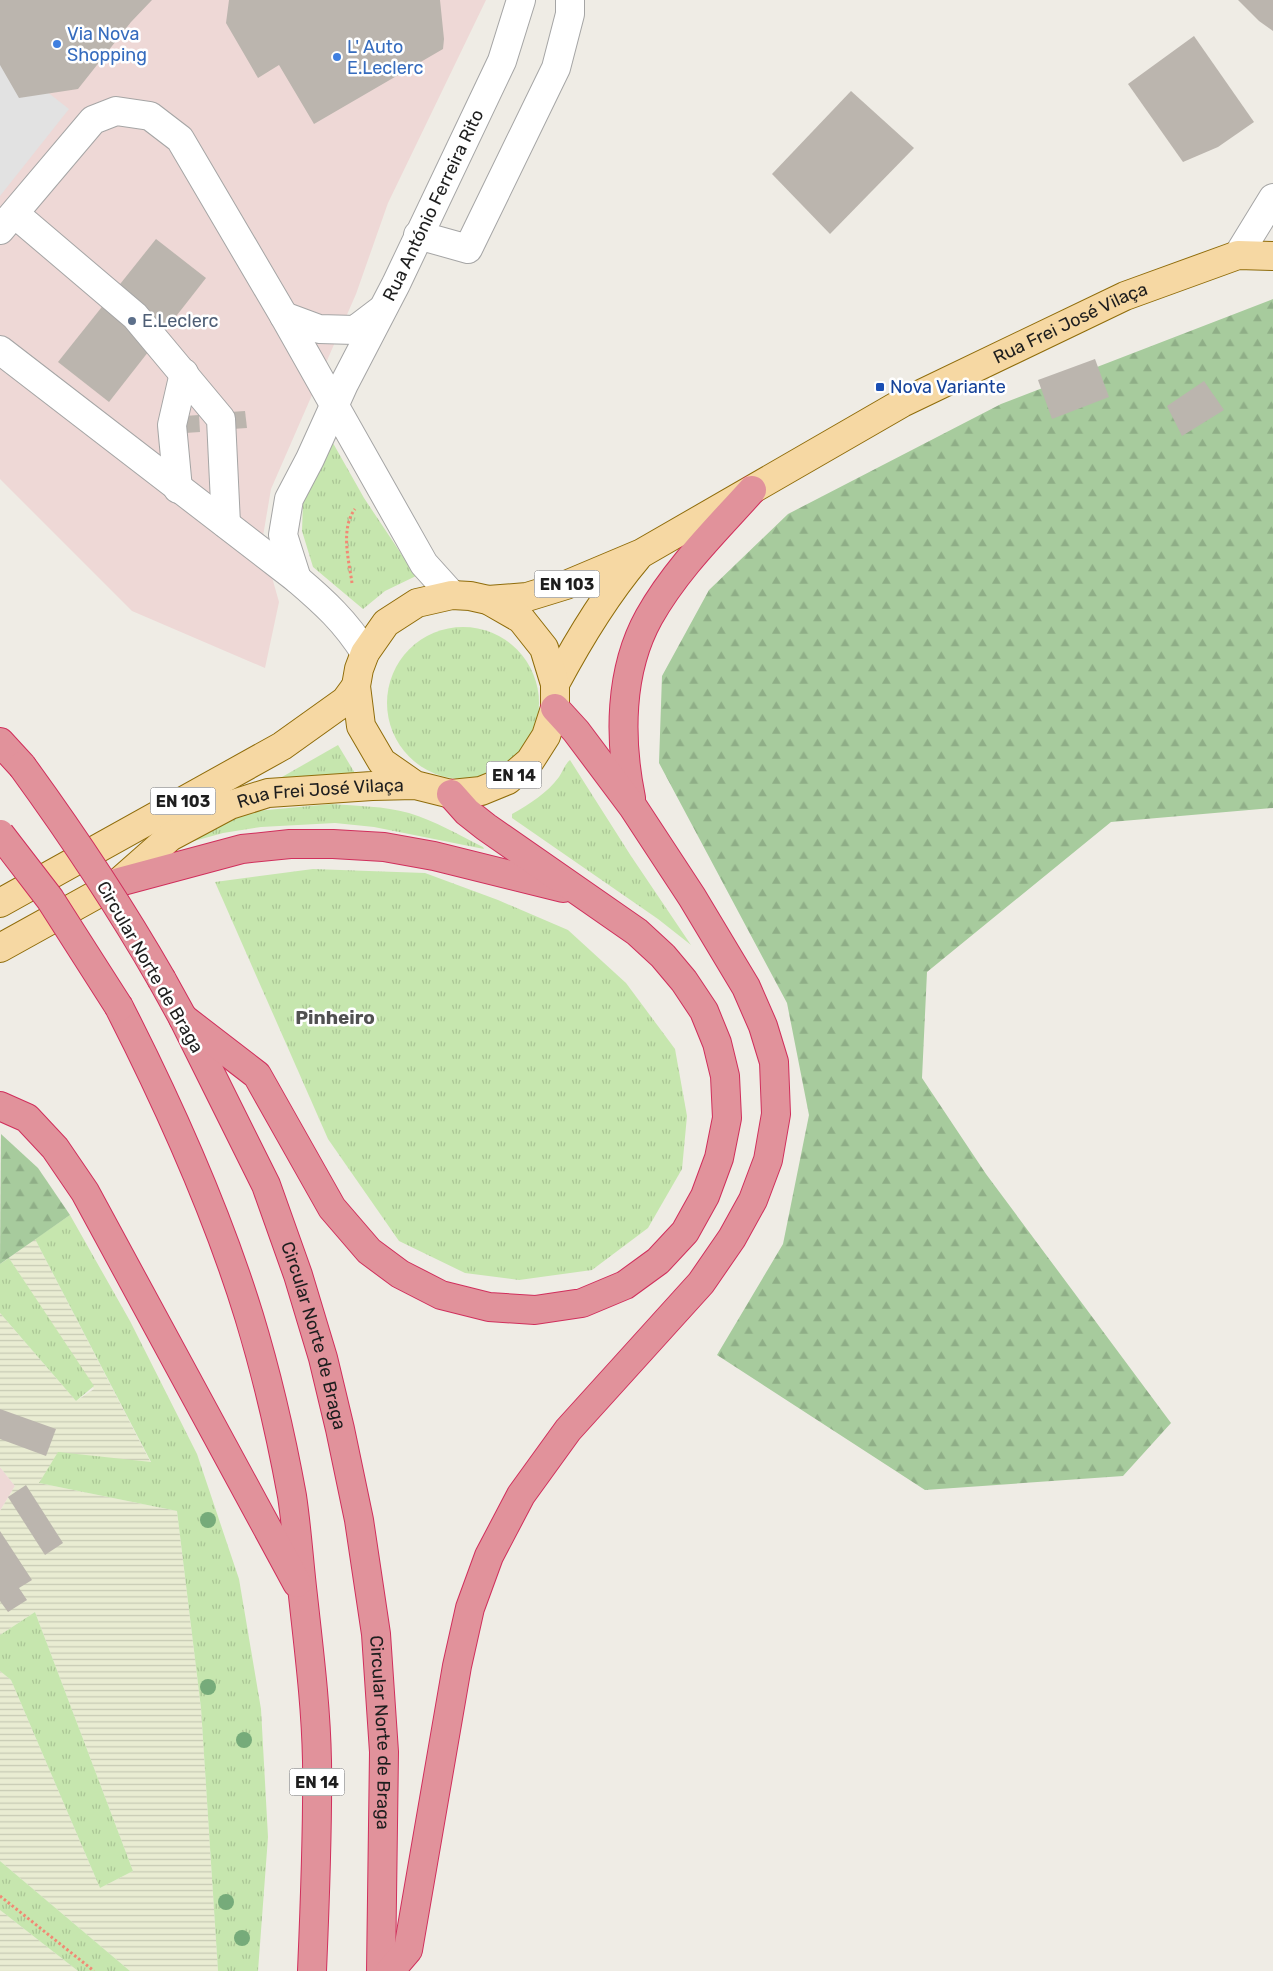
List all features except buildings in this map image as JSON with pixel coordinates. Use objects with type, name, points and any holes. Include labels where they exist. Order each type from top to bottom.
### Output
[{"type":"highway","points":[[633,807],[625,771],[623,732],[626,687],[635,651],[648,618],[668,586],[752,490]]},
{"type":"highway","points":[[390,1971],[408,1950],[457,1666],[470,1608],[489,1556],[520,1495],[568,1430],[701,1283],[732,1238],[749,1208],[768,1160],[776,1114],[774,1062],[763,1026],[746,987],[692,898],[633,807],[555,696]]},
{"type":"highway","name":"Circular Norte de Braga","points":[[0,742],[22,766],[62,822],[123,912],[162,980],[183,1018],[266,1185],[298,1275],[323,1358],[359,1520],[377,1654],[384,1752],[381,1971]]},
{"type":"highway","points":[[183,1018],[257,1075],[332,1208],[369,1251],[400,1274],[441,1295],[489,1307],[535,1310],[582,1303],[625,1285],[658,1261],[685,1232],[708,1188],[719,1158],[727,1118],[725,1076],[718,1043],[704,1011],[684,981],[663,956],[637,932],[486,827],[467,812],[452,794]]},
{"type":"highway","points":[[0,834],[50,899],[119,1007],[155,1077],[220,1229],[250,1317],[285,1462],[292,1499],[303,1594]]},
{"type":"highway","points":[[119,882],[242,849],[290,844],[333,844],[384,847],[434,856],[580,892]]},
{"type":"highway","points":[[0,1106],[27,1118],[55,1148],[85,1192],[303,1594]]},
{"type":"highway","name":"EN 14","points":[[303,1594],[312,1675],[317,1759],[316,1878],[312,1971]]},
{"type":"main road","name":"Rua Frei José Vilaça","points":[[365,653],[386,623],[417,603],[452,595],[488,600],[527,597],[566,585],[642,553],[902,403],[1125,296],[1238,255],[1273,256]]},
{"type":"main road","name":"Rua Frei José Vilaça","points":[[0,948],[119,882],[170,838],[230,805],[268,793],[372,786],[414,785],[452,794],[481,791],[508,780],[530,761],[546,736],[555,696],[589,622],[613,586],[642,553]]},
{"type":"main road","name":"Rua Frei José Vilaça","points":[[488,600],[521,619],[544,648],[555,696]]},
{"type":"main road","name":"EN 103","points":[[356,686],[359,669],[365,653]]},
{"type":"main road","name":"Rua Frei José Vilaça","points":[[356,686],[361,726],[382,762],[414,785]]},
{"type":"main road","name":"Rua Frei José Vilaça","points":[[0,904],[282,746],[345,701],[356,686]]},
{"type":"street","name":"Rua António Ferreira Rito","points":[[297,579],[283,535],[289,499],[381,310],[396,284],[502,61],[521,0]]},
{"type":"street","points":[[418,236],[468,249],[556,68],[570,14],[570,0]]},
{"type":"street","points":[[226,524],[221,419],[135,316],[7,222],[93,120],[116,111],[150,116],[180,139],[284,316],[424,564],[452,595]]},
{"type":"street","points":[[1238,255],[1273,198]]},
{"type":"street","points":[[284,316],[319,329],[355,330],[381,310]]},
{"type":"street","points":[[0,350],[297,579],[351,630],[365,653]]},
{"type":"street","points":[[178,489],[172,425],[184,373]]},
{"type":"path","points":[[350,589],[352,584],[346,545],[350,515],[359,504]]},
{"type":"path","points":[[0,1896],[94,1971]]},
{"type":"shaded area","points":[[0,0],[486,0],[388,203],[356,294],[271,489],[262,542],[279,602],[265,668],[132,611],[0,479]]},
{"type":"shaded area","points":[[0,55],[69,109],[0,196]]},
{"type":"shaded area","points":[[0,1467],[15,1486],[0,1511]]},
{"type":"green space","points":[[1273,299],[1273,808],[1111,822],[927,972],[922,1078],[986,1174],[1171,1423],[1123,1476],[925,1490],[717,1355],[783,1244],[809,1115],[787,1003],[659,763],[662,676],[709,590],[788,514],[1001,404]]},
{"type":"green space","points":[[329,436],[364,498],[416,576],[385,591],[363,609],[313,567],[302,531],[303,502]]},
{"type":"green space","points":[[463,627],[492,633],[517,649],[533,674],[539,703],[533,732],[517,757],[492,773],[463,779],[434,773],[409,757],[393,732],[387,703],[393,674],[409,649],[434,633]]},
{"type":"green space","points":[[338,745],[356,775],[281,779],[282,777]]},
{"type":"green space","points":[[570,760],[691,945],[658,919],[512,818],[512,814],[532,802],[549,788]]},
{"type":"green space","points":[[332,804],[380,808],[409,813],[447,828],[484,849],[374,827],[335,823],[261,827],[223,833],[187,843],[219,822],[256,811]]},
{"type":"green space","points":[[313,869],[425,873],[498,900],[568,930],[626,983],[675,1049],[687,1116],[682,1169],[648,1228],[592,1270],[519,1280],[465,1273],[399,1241],[328,1139],[215,882]]},
{"type":"green space","points":[[1,1134],[38,1168],[70,1215],[0,1264]]},
{"type":"green space","points":[[70,1215],[130,1321],[197,1454],[239,1579],[261,1709],[268,1837],[258,1971],[218,1971],[201,1708],[177,1511],[39,1483],[58,1452],[151,1462],[35,1239]]},
{"type":"green space","points":[[35,1239],[151,1463],[58,1453],[39,1483],[177,1511],[201,1708],[218,1971],[130,1971],[0,1861],[0,1671],[11,1680],[100,1888],[133,1871],[35,1612],[0,1635],[0,1511],[15,1486],[0,1467],[0,1313],[76,1401],[94,1389],[9,1258]]},
{"type":"green space","points":[[9,1258],[94,1386],[76,1401],[0,1313],[0,1264]]},
{"type":"green space","points":[[35,1612],[133,1871],[100,1888],[11,1680],[0,1671],[0,1635]]},
{"type":"green space","points":[[0,1861],[130,1971],[78,1971],[0,1910]]},
{"type":"green space","points":[[0,1910],[78,1971],[0,1971]]},
{"type":"place","name":"Via Nova Shopping","points":[[57,44]]},
{"type":"place","name":"L' Auto E.Leclerc","points":[[337,57]]},
{"type":"place","name":"E.Leclerc","points":[[132,321]]},
{"type":"place","name":"Nova Variante","points":[[880,387]]},
{"type":"district","name":"Pinheiro","points":[[335,1017]]}]
